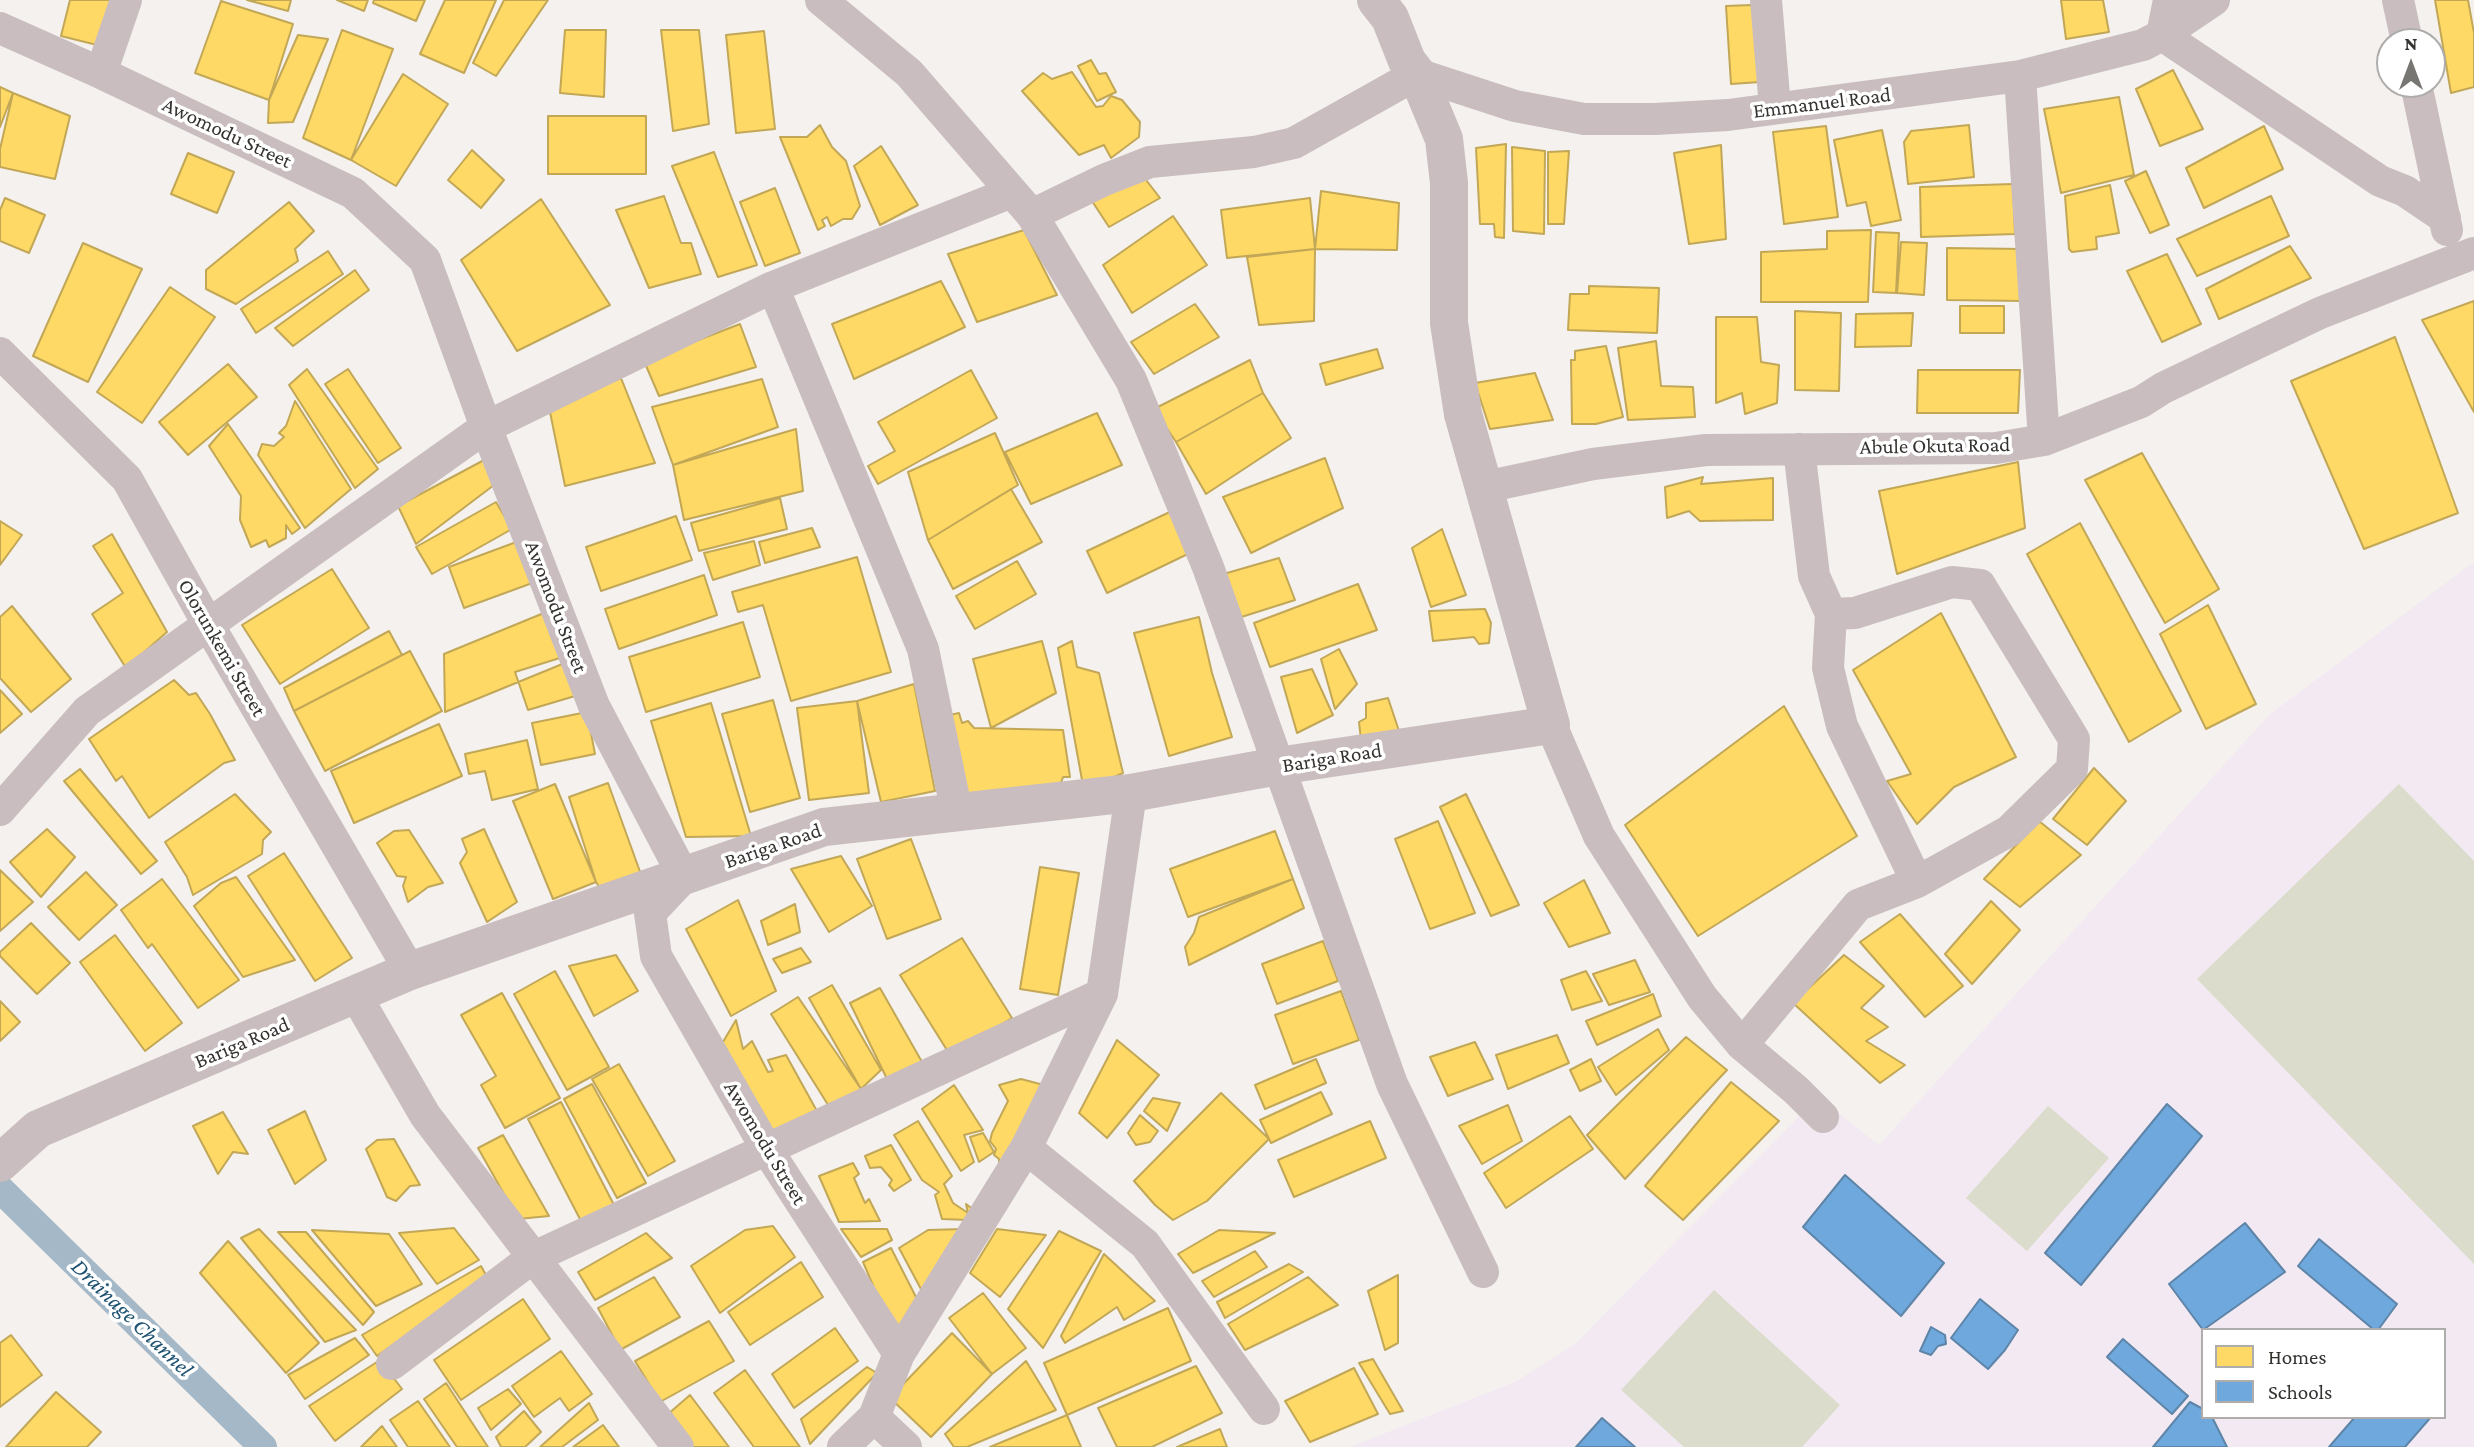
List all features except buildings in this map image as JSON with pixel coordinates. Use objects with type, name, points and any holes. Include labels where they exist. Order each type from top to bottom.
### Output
[{"type":"street","points":[[102,73],[126,0]]},
{"type":"street","points":[[822,0],[909,73],[1022,203],[1130,380],[1208,567],[1392,1084],[1483,1272]]},
{"type":"street","points":[[1376,0],[1390,18],[1444,139],[1449,183],[1449,323],[1463,414],[1551,725],[1599,836],[1702,997],[1742,1045],[1796,1090],[1823,1117]]},
{"type":"street","points":[[1766,0],[1775,108]]},
{"type":"street","points":[[2169,0],[2162,35],[2380,181],[2404,191],[2445,218]]},
{"type":"street","name":"Emmanuel Road","points":[[1417,74],[1515,106],[1584,119],[1692,117],[2020,76],[2143,45],[2214,0]]},
{"type":"street","points":[[2398,0],[2404,28]]},
{"type":"street","name":"Awomodu Street","points":[[0,28],[102,73],[353,192],[425,260],[486,427],[594,706],[684,877],[650,913],[656,956],[766,1149],[899,1354]]},
{"type":"street","points":[[0,810],[87,711],[486,427],[773,287],[1022,203],[1104,180],[1150,162],[1254,152],[1294,143],[1417,74]]},
{"type":"street","points":[[2020,76],[2044,440]]},
{"type":"street","points":[[2419,98],[2445,218],[2464,256]]},
{"type":"street","name":"Abule Okuta Road","points":[[1485,487],[1593,464],[1706,450],[1996,448],[2044,440],[2141,402],[2163,388],[2320,313],[2464,256]]},
{"type":"street","points":[[773,287],[923,649],[957,813]]},
{"type":"street","name":"Olorunkemi Street","points":[[1,355],[127,479],[410,971]]},
{"type":"street","points":[[1799,449],[1814,576],[1831,614],[1828,668],[1842,726],[1917,882]]},
{"type":"street","points":[[1742,1045],[1858,905],[1917,882],[2009,831],[2072,769],[2074,739],[1980,585],[1952,582],[1855,613],[1831,614]]},
{"type":"street","name":"Bariga Road","points":[[0,1163],[38,1129],[410,971],[824,827],[1130,793],[1278,766],[1551,725]]},
{"type":"street","points":[[843,1447],[874,1417],[899,1354],[1026,1148],[1102,994],[1130,793]]},
{"type":"street","points":[[391,1364],[532,1258],[1102,994]]},
{"type":"street","points":[[355,995],[425,1115],[678,1447]]},
{"type":"street","points":[[1026,1148],[1145,1244],[1264,1409]]},
{"type":"street","points":[[874,1417],[906,1447]]},
{"type":"shaded area","points":[[2474,562],[2474,1447],[1350,1447],[1515,1382],[1575,1344],[1818,1097],[1879,1145],[2270,714]]},
{"type":"green space","points":[[2399,784],[2474,861],[2474,1264],[2197,979]]},
{"type":"green space","points":[[2048,1106],[2109,1158],[2027,1251],[1966,1198]]},
{"type":"green space","points":[[1714,1290],[1840,1405],[1802,1447],[1684,1447],[1621,1390]]},
{"type":"waterway","name":"Drainage Channel","points":[[0,1189],[263,1447]]}]
